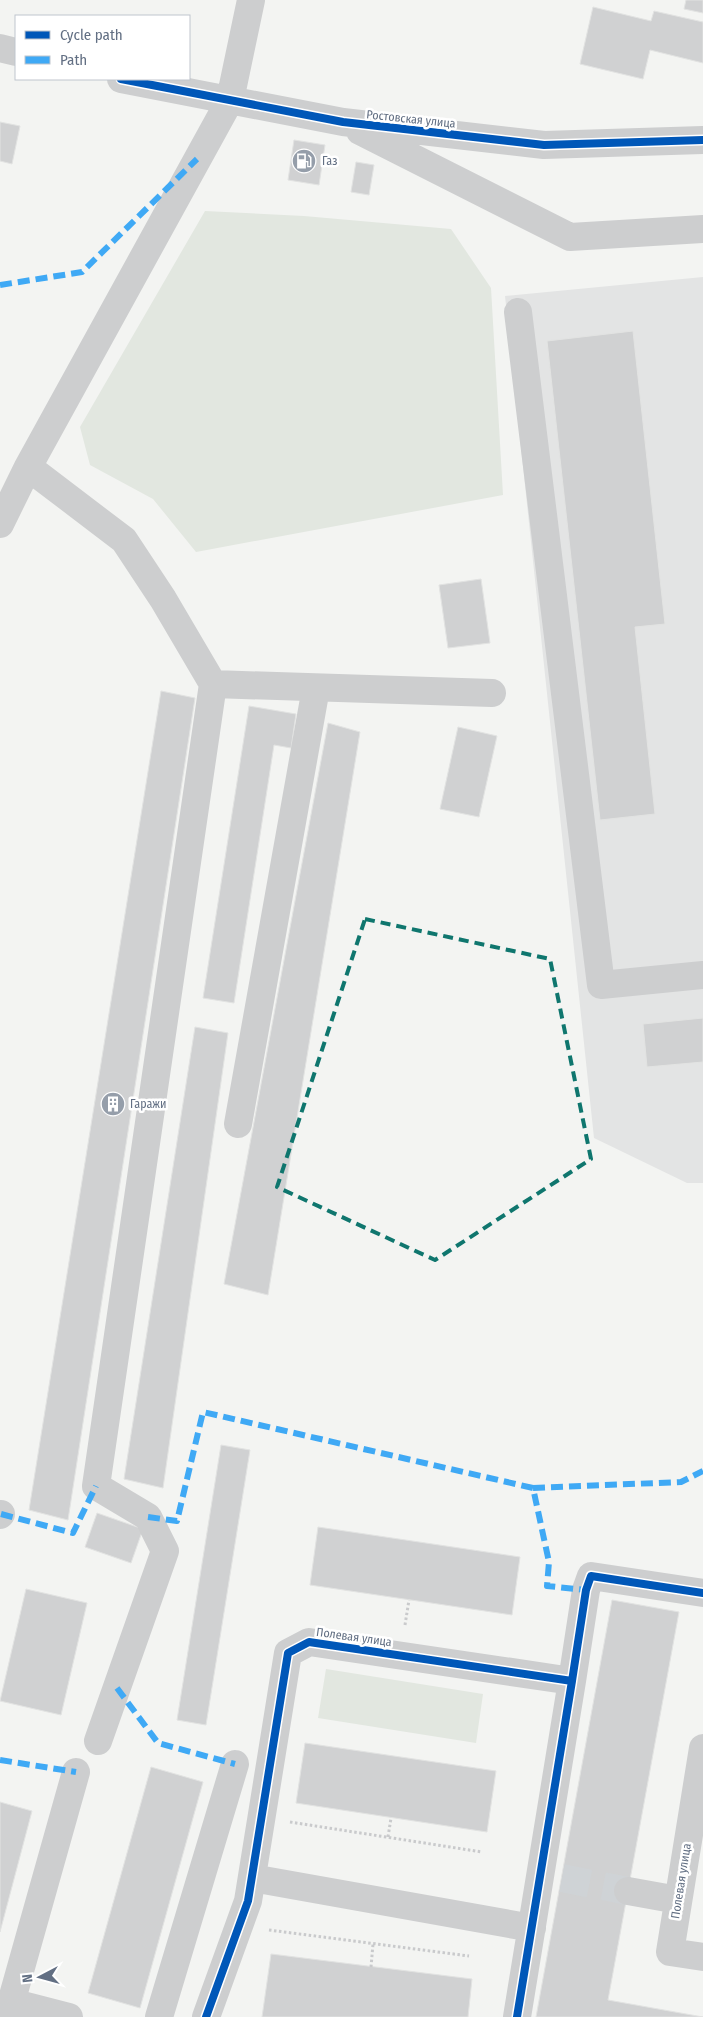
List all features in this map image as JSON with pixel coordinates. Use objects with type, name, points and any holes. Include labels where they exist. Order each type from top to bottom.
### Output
[{"type":"street","points":[[0,524],[28,466],[230,100],[251,0]]},
{"type":"street","points":[[0,48],[15,52]]},
{"type":"street","name":"Ростовская улица","points":[[126,80],[343,122],[544,145],[703,140]]},
{"type":"street","points":[[343,122],[570,236],[703,229]]},
{"type":"street","points":[[518,312],[601,986],[703,975]]},
{"type":"street","points":[[28,466],[124,540],[163,599],[213,684],[96,1486],[148,1518],[164,1551],[98,1740]]},
{"type":"street","points":[[213,684],[492,693]]},
{"type":"street","points":[[238,1124],[316,688]]},
{"type":"street","points":[[517,2017],[532,1928],[551,1877],[572,1681],[586,1590],[591,1576],[703,1593]]},
{"type":"street","name":"Полевая улица","points":[[206,2017],[248,1900],[288,1653],[309,1642],[572,1681]]},
{"type":"street","name":"Полевая улица","points":[[703,1748],[670,1952],[703,1957]]},
{"type":"street","points":[[160,2017],[235,1764]]},
{"type":"street","points":[[69,2017],[9,2009],[76,1772]]},
{"type":"street","points":[[252,1878],[532,1928]]},
{"type":"street","points":[[628,1891],[678,1900]]},
{"type":"path","points":[[405,1625],[408,1600]]},
{"type":"path","points":[[262,1818],[482,1852]]},
{"type":"path","points":[[388,1837],[391,1818]]},
{"type":"path","points":[[239,1926],[469,1956]]},
{"type":"path","points":[[371,1967],[373,1944]]},
{"type":"highlighted area","points":[[365,919],[550,959],[591,1159],[435,1260],[277,1187]]},
{"type":"shaded area","points":[[205,211],[304,216],[451,229],[491,288],[503,495],[196,552],[153,499],[90,465],[80,427]]},
{"type":"shaded area","points":[[703,277],[703,1183],[687,1183],[594,1138],[505,296]]},
{"type":"shaded area","points":[[326,1669],[483,1694],[476,1743],[318,1718]]},
{"type":"building","points":[[686,0],[703,0],[703,13],[684,9]]},
{"type":"building","points":[[593,7],[651,21],[654,11],[703,22],[703,63],[650,50],[643,79],[580,64]]},
{"type":"building","points":[[0,122],[20,126],[12,164],[0,161]]},
{"type":"building","points":[[294,140],[325,145],[319,185],[288,180]]},
{"type":"building","points":[[356,162],[374,165],[369,195],[351,192]]},
{"type":"building","points":[[633,331],[665,624],[635,627],[655,814],[600,820],[547,341]]},
{"type":"building","points":[[481,579],[490,643],[448,648],[439,585]]},
{"type":"building","name":"Гаражи","points":[[161,691],[195,698],[68,1520],[29,1510]]},
{"type":"building","points":[[249,706],[296,714],[291,748],[274,745],[234,1003],[203,998]]},
{"type":"building","points":[[328,723],[360,732],[268,1295],[224,1284]]},
{"type":"building","points":[[458,727],[497,736],[479,817],[440,809]]},
{"type":"building","points":[[703,1018],[703,1062],[647,1067],[643,1024]]},
{"type":"building","name":"Гаражи","points":[[195,1027],[228,1033],[163,1488],[124,1479]]},
{"type":"building","points":[[221,1445],[250,1450],[206,1725],[177,1720]]},
{"type":"building","points":[[97,1513],[143,1529],[131,1563],[85,1547]]},
{"type":"building","points":[[318,1527],[520,1557],[512,1615],[310,1585]]},
{"type":"building","points":[[26,1589],[87,1603],[61,1715],[0,1701]]},
{"type":"building","points":[[612,1600],[679,1612],[608,2000],[703,2017],[536,2017]]},
{"type":"building","points":[[305,1743],[496,1771],[487,1832],[296,1803]]},
{"type":"building","points":[[151,1767],[203,1782],[140,2008],[88,1993]]},
{"type":"building","points":[[0,1802],[32,1811],[0,1932]]},
{"type":"building","points":[[271,1954],[472,1979],[468,2017],[262,2017]]},
{"type":"tunnel","points":[[562,1878],[628,1891]]},
{"type":"marked path","points":[[0,285],[82,272],[197,159]]},
{"type":"marked path","points":[[148,1517],[177,1521],[203,1412],[533,1488],[549,1562],[547,1586],[586,1590]]},
{"type":"marked path","points":[[533,1488],[681,1482],[703,1471]]},
{"type":"marked path","points":[[1,1514],[73,1533],[96,1486]]},
{"type":"marked path","points":[[117,1688],[158,1743],[235,1764]]},
{"type":"marked path","points":[[0,1760],[76,1772]]},
{"type":"cycle path","points":[[126,80],[343,122],[544,145],[703,140]]},
{"type":"cycle path","points":[[206,2017],[248,1901],[288,1653],[309,1642],[572,1681],[586,1590],[591,1576],[703,1593]]},
{"type":"cycle path","points":[[517,2017],[572,1681]]},
{"type":"place","name":"Газ","points":[[304,161]]},
{"type":"place","name":"Гаражи","points":[[113,1104]]}]
